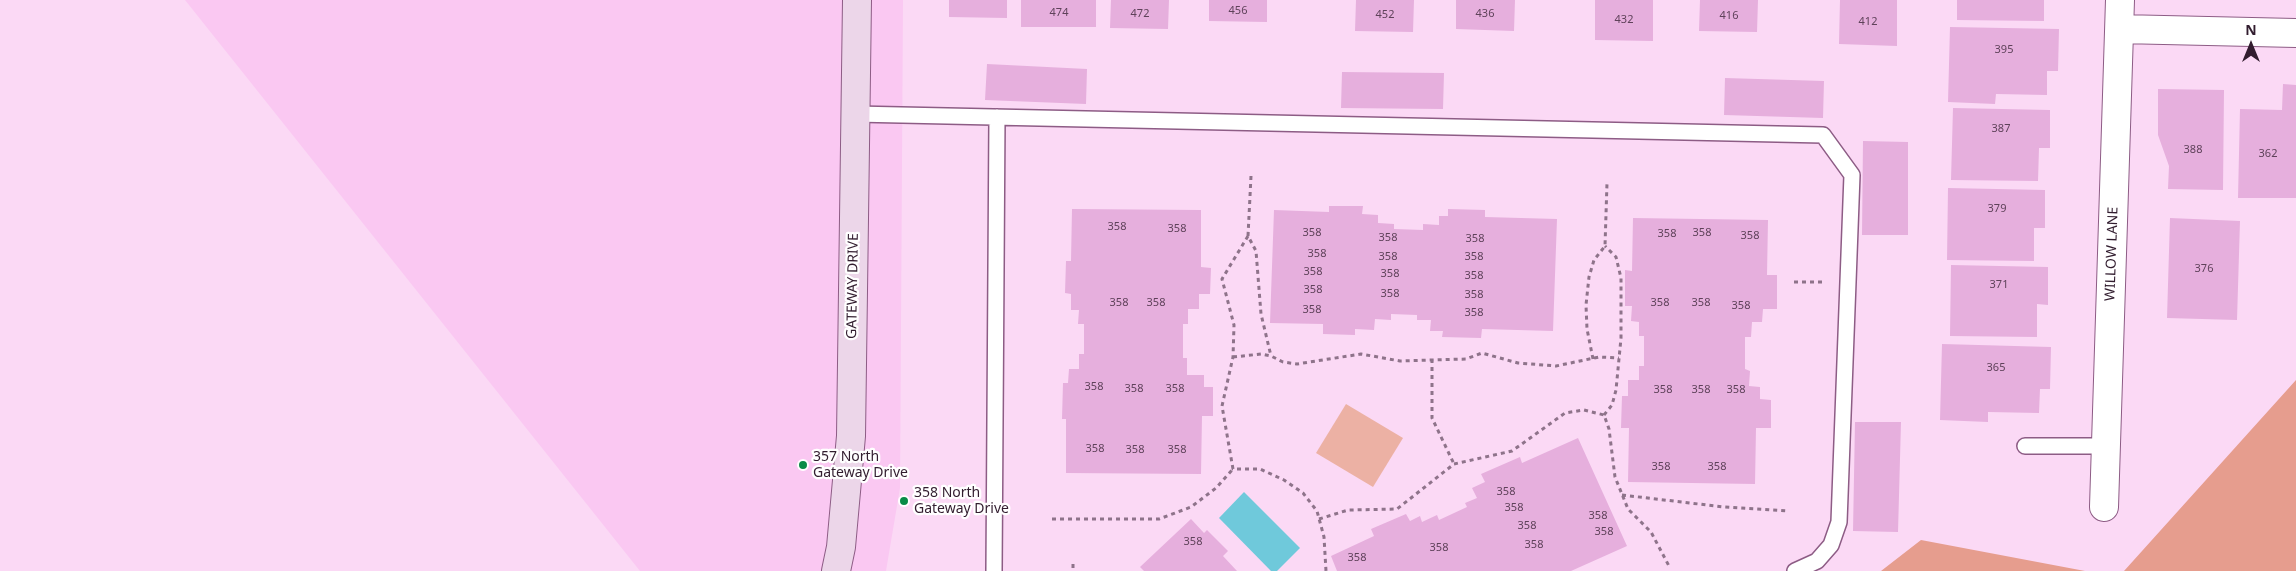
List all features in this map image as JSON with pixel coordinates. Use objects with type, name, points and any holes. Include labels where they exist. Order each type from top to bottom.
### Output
[{"type":"main road","name":"GATEWAY DRIVE","points":[[836,571],[841,547],[851,436],[856,0]]},
{"type":"street","name":"WILLOW LANE","points":[[2104,507],[2120,0]]},
{"type":"street","points":[[2120,29],[2296,33]]},
{"type":"lane","points":[[855,114],[1823,134],[1852,175],[1839,522],[1830,545],[1817,561],[1795,571]]},
{"type":"lane","points":[[994,571],[997,117]]},
{"type":"lane","points":[[2025,446],[2106,446]]},
{"type":"path","points":[[1233,468],[1222,406],[1232,357],[1234,326],[1222,279],[1248,236],[1251,176]]},
{"type":"path","points":[[1593,359],[1587,329],[1588,286],[1594,260],[1605,246],[1607,183]]},
{"type":"path","points":[[1248,236],[1256,251],[1261,314],[1272,356]]},
{"type":"path","points":[[1604,415],[1612,405],[1616,390],[1622,278],[1616,257],[1605,246]]},
{"type":"path","points":[[1232,357],[1260,354],[1272,356],[1283,362],[1297,364],[1361,354],[1400,360],[1466,359],[1482,353],[1518,363],[1556,366],[1593,359],[1619,358]]},
{"type":"path","points":[[1432,359],[1432,418],[1454,464]]},
{"type":"path","points":[[1319,519],[1348,510],[1397,509],[1454,464],[1512,451],[1565,413],[1584,410],[1604,415]]},
{"type":"path","points":[[1604,415],[1609,429],[1615,477],[1628,509],[1651,532],[1669,566]]},
{"type":"path","points":[[1052,519],[1159,519],[1191,506],[1216,488],[1233,468]]},
{"type":"path","points":[[1233,468],[1260,469],[1284,480],[1303,493],[1316,511],[1319,519],[1324,538],[1326,571]]},
{"type":"path","points":[[1622,495],[1724,507],[1789,511]]},
{"type":"path","points":[[1073,564],[1073,571]]},
{"type":"shaded area","points":[[185,0],[903,0],[900,488],[886,571],[640,571]]},
{"type":"shaded area","points":[[2296,380],[2296,571],[2124,571]]},
{"type":"shaded area","points":[[1346,404],[1403,438],[1373,487],[1316,453]]},
{"type":"shaded area","points":[[1921,540],[2085,571],[1881,571]]},
{"type":"water","points":[[1244,492],[1300,548],[1277,571],[1271,571],[1219,518]]},
{"type":"building","points":[[949,0],[1007,0],[1007,18],[949,17]]},
{"type":"building","points":[[1021,0],[1096,0],[1096,27],[1021,27]]},
{"type":"building","points":[[1111,0],[1169,0],[1168,29],[1110,28]]},
{"type":"building","points":[[1209,0],[1267,0],[1267,22],[1209,21]]},
{"type":"building","points":[[1356,0],[1414,0],[1413,32],[1355,31]]},
{"type":"building","points":[[1456,0],[1515,0],[1514,31],[1456,29]]},
{"type":"building","points":[[1595,0],[1653,0],[1653,41],[1595,40]]},
{"type":"building","points":[[1700,0],[1758,0],[1757,32],[1699,31]]},
{"type":"building","points":[[1840,0],[1897,0],[1897,46],[1839,44]]},
{"type":"building","points":[[1957,0],[2044,0],[2044,21],[1957,20]]},
{"type":"building","points":[[1950,27],[2059,29],[2058,71],[2047,71],[2047,95],[1996,94],[1995,104],[1948,102]]},
{"type":"building","points":[[987,64],[1087,69],[1086,104],[985,100]]},
{"type":"building","points":[[1342,72],[1444,73],[1443,109],[1341,108]]},
{"type":"building","points":[[1725,78],[1824,81],[1823,118],[1724,115]]},
{"type":"building","points":[[2283,84],[2296,85],[2296,198],[2238,198],[2240,109],[2282,110]]},
{"type":"building","points":[[2158,89],[2224,90],[2223,190],[2168,189],[2169,166],[2158,135]]},
{"type":"building","points":[[1953,108],[2050,110],[2050,148],[2039,148],[2038,181],[1951,180]]},
{"type":"building","points":[[1863,141],[1908,142],[1908,235],[1862,235]]},
{"type":"building","points":[[1948,188],[2045,190],[2045,228],[2034,228],[2034,261],[1947,260]]},
{"type":"building","points":[[1329,206],[1363,206],[1362,214],[1378,215],[1378,223],[1394,224],[1394,229],[1423,230],[1423,224],[1439,225],[1439,216],[1448,216],[1448,209],[1485,210],[1485,217],[1557,219],[1553,331],[1482,329],[1481,338],[1442,337],[1443,331],[1430,331],[1431,320],[1417,320],[1417,315],[1391,314],[1391,320],[1375,319],[1374,330],[1355,329],[1355,335],[1323,334],[1323,324],[1270,323],[1274,210],[1329,212]]},
{"type":"building","points":[[1072,209],[1201,210],[1201,267],[1211,268],[1210,294],[1199,294],[1199,309],[1188,309],[1188,324],[1183,324],[1183,358],[1187,358],[1187,375],[1204,375],[1204,387],[1213,387],[1213,416],[1202,416],[1201,474],[1066,473],[1066,419],[1062,419],[1063,383],[1068,383],[1069,369],[1079,369],[1079,354],[1084,354],[1084,324],[1078,324],[1079,310],[1071,310],[1071,294],[1065,293],[1066,261],[1071,261]]},
{"type":"building","points":[[1633,218],[1768,220],[1767,275],[1777,275],[1777,309],[1763,309],[1762,322],[1752,322],[1751,337],[1745,337],[1745,369],[1750,371],[1749,386],[1760,387],[1760,399],[1771,400],[1771,428],[1756,428],[1755,484],[1628,482],[1629,428],[1621,428],[1622,396],[1628,396],[1628,380],[1639,380],[1639,366],[1644,366],[1644,336],[1639,336],[1639,322],[1631,321],[1632,306],[1625,306],[1625,270],[1632,271]]},
{"type":"building","points":[[2170,218],[2240,221],[2237,320],[2167,318]]},
{"type":"building","points":[[1951,265],[2048,267],[2048,305],[2037,304],[2037,337],[1950,336]]},
{"type":"building","points":[[1942,344],[2051,347],[2050,389],[2040,389],[2039,413],[1988,412],[1988,422],[1940,420]]},
{"type":"building","points":[[1855,422],[1901,422],[1898,532],[1853,531]]},
{"type":"building","points":[[1578,438],[1627,546],[1571,571],[1337,571],[1331,556],[1374,536],[1371,529],[1406,514],[1410,521],[1420,516],[1422,522],[1437,515],[1439,520],[1467,507],[1465,503],[1477,498],[1472,488],[1485,482],[1481,474],[1520,457],[1522,463]]},
{"type":"building","points":[[1191,519],[1204,533],[1207,530],[1228,551],[1223,556],[1237,571],[1144,571],[1140,567]]},
{"type":"place","name":"357 North Gateway Drive","points":[[803,465]]},
{"type":"place","name":"358 North Gateway Drive","points":[[904,501]]}]
